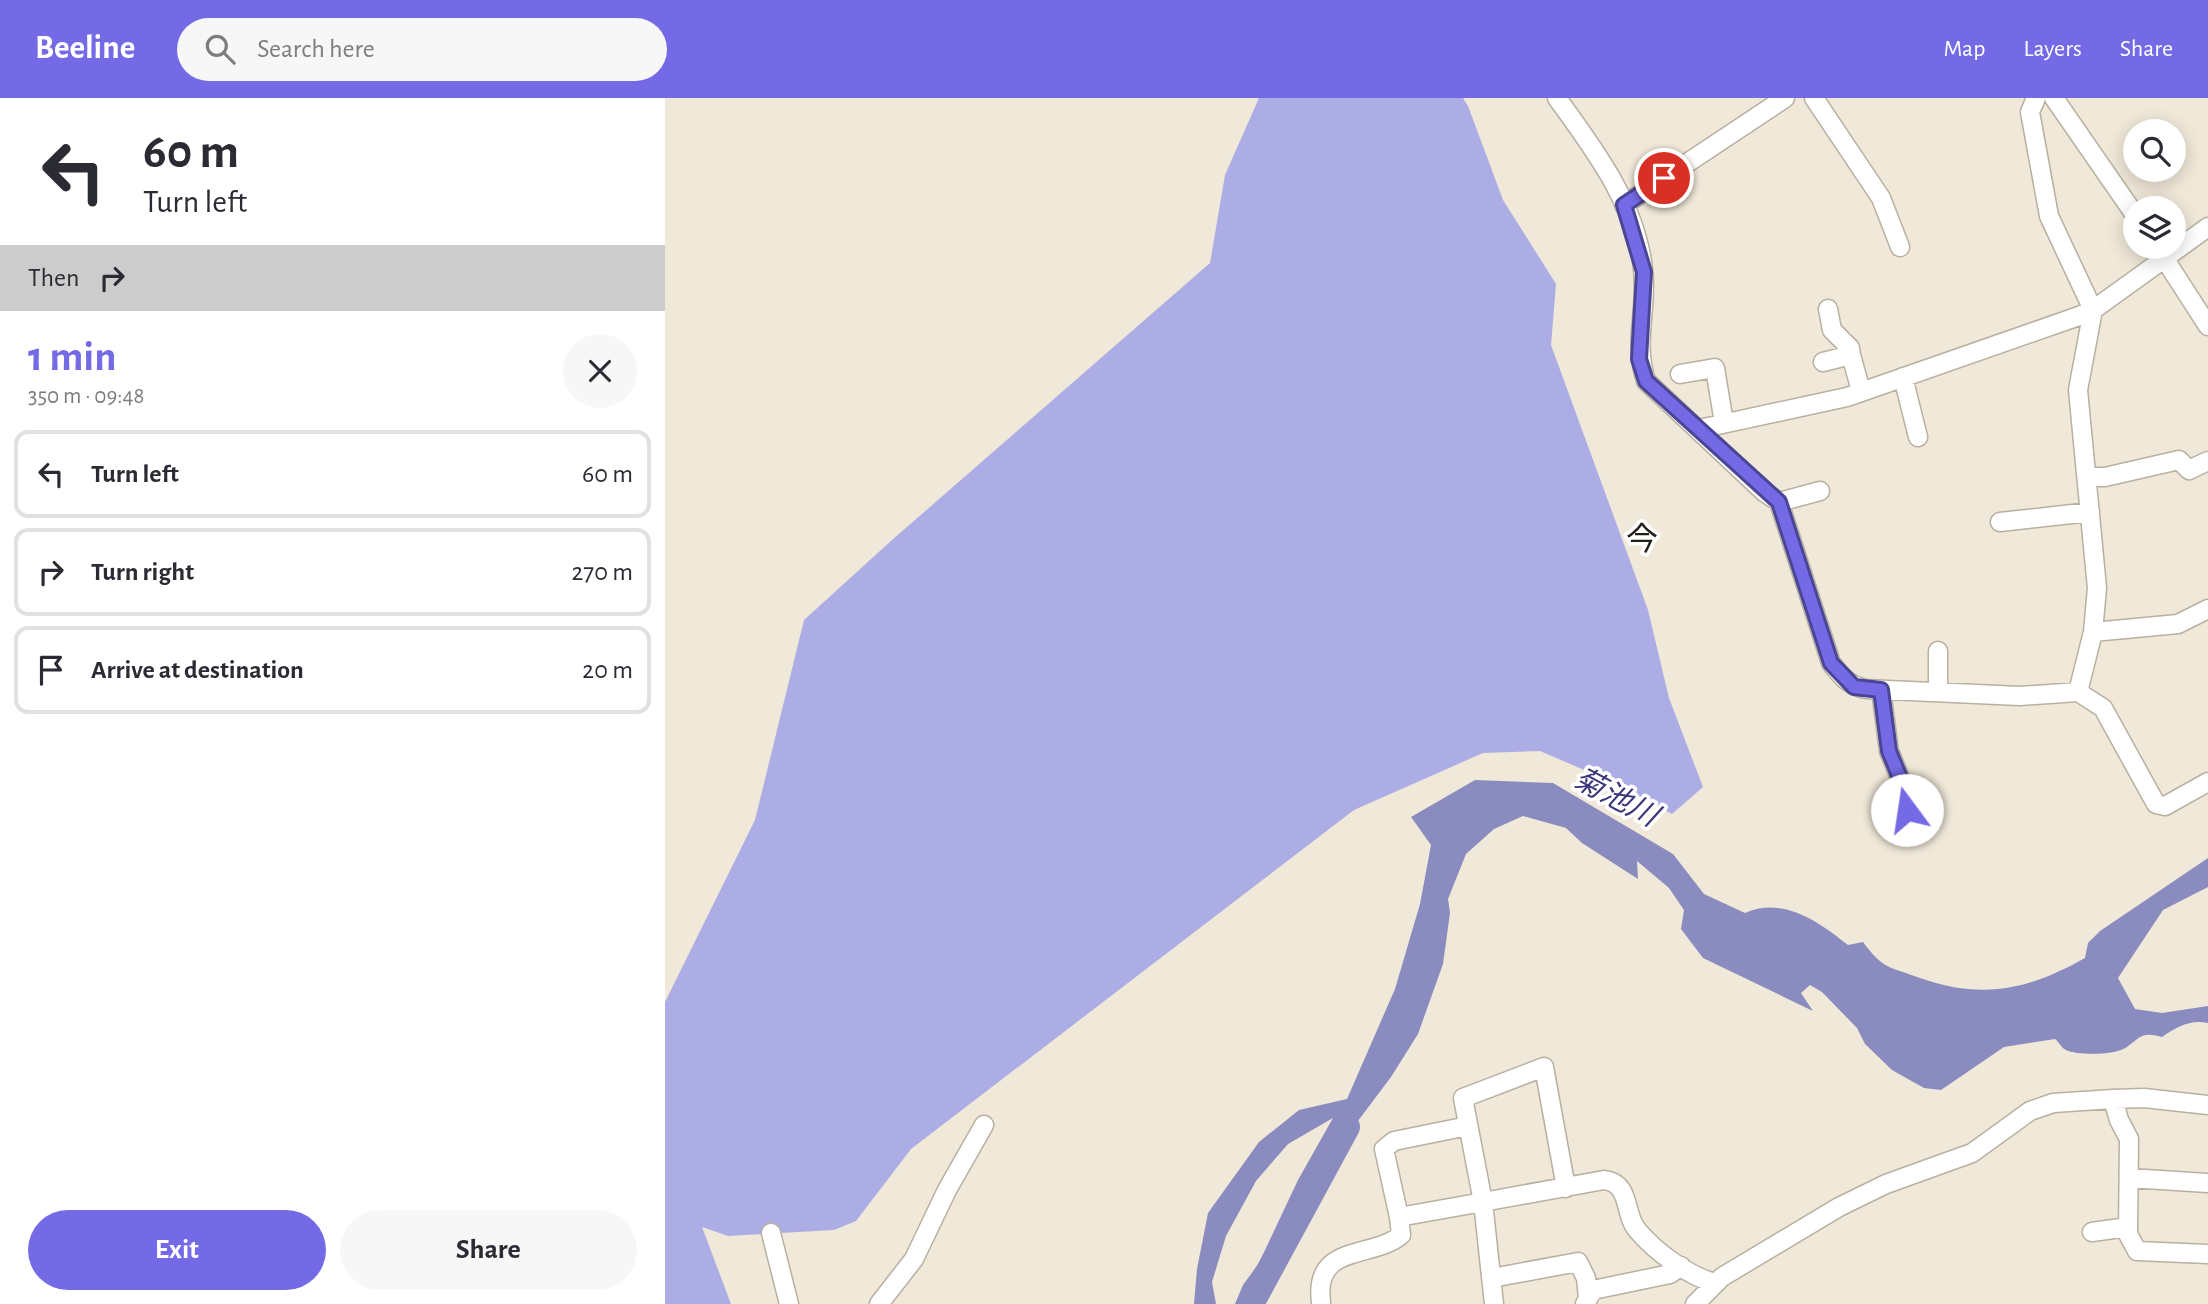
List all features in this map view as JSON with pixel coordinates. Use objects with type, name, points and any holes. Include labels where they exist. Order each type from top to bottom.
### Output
[{"type":"street","points":[[1557,98],[1611,176],[1624,205],[1644,272],[1639,359],[1646,381],[1779,502],[1831,663],[1854,687],[2020,696],[2078,692],[2103,708],[2156,804],[2165,806],[2208,782]]},
{"type":"street","points":[[1624,205],[1785,98]]},
{"type":"street","points":[[1814,98],[1881,198],[1900,247]]},
{"type":"street","points":[[2036,98],[2030,112],[2049,216],[2094,310],[2078,390],[2096,561],[2093,632],[2078,692]]},
{"type":"street","points":[[2054,98],[2123,198]]},
{"type":"street","points":[[2186,239],[2208,227]]},
{"type":"street","points":[[1699,429],[1861,391],[2094,310],[2155,259]]},
{"type":"street","points":[[2165,259],[2208,326]]},
{"type":"street","points":[[1828,309],[1832,330],[1850,348],[1861,391]]},
{"type":"street","points":[[1823,362],[1851,355]]},
{"type":"street","points":[[1680,374],[1715,368],[1724,423]]},
{"type":"street","points":[[1903,377],[1918,438]]},
{"type":"street","points":[[2087,477],[2105,477],[2179,460],[2189,470],[2208,461]]},
{"type":"street","points":[[1779,502],[1821,491]]},
{"type":"street","points":[[2000,522],[2089,512]]},
{"type":"street","points":[[2093,632],[2178,624],[2208,609]]},
{"type":"street","points":[[1938,650],[1938,692]]},
{"type":"street","points":[[1881,690],[1889,751],[1909,800],[1907,810]]},
{"type":"street","points":[[1494,1304],[1483,1202],[1463,1098],[1544,1067],[1566,1188]]},
{"type":"street","points":[[1695,1304],[1714,1283],[1868,1192],[1972,1153],[2031,1111],[2053,1103],[2113,1099],[2144,1098],[2208,1105]]},
{"type":"street","points":[[2113,1099],[2119,1120],[2129,1139],[2128,1234],[2137,1251],[2208,1254]]},
{"type":"street","points":[[879,1304],[914,1259],[947,1190],[984,1125]]},
{"type":"street","points":[[1321,1302],[1319,1287],[1329,1269],[1343,1254],[1390,1245],[1401,1235],[1384,1149],[1394,1141],[1468,1126]]},
{"type":"street","points":[[2129,1178],[2208,1183]]},
{"type":"street","points":[[1399,1217],[1612,1181],[1623,1191],[1636,1230],[1700,1279],[1714,1283]]},
{"type":"street","points":[[2092,1232],[2128,1227]]},
{"type":"street","points":[[771,1233],[789,1304]]},
{"type":"street","points":[[1492,1278],[1578,1262],[1586,1278],[1587,1302]]},
{"type":"street","points":[[1587,1302],[1593,1290],[1669,1274],[1681,1266]]},
{"type":"shaded area","points":[[1259,98],[1463,98],[1503,200],[1556,284],[1551,345],[1648,610],[1669,698],[1703,787],[1672,814],[1610,781],[1540,751],[1483,753],[1354,810],[911,1149],[856,1221],[834,1230],[728,1236],[702,1227],[731,1304],[665,1304],[665,1002],[755,820],[804,620],[1210,263],[1225,175]]},
{"type":"shaded area","points":[[1475,780],[1553,783],[1673,854],[1704,894],[1745,913],[1773,908],[1800,914],[1848,945],[1863,942],[1876,958],[1887,966],[1943,985],[1964,989],[1985,990],[2024,984],[2044,978],[2085,958],[2088,943],[2100,931],[2208,858],[2208,887],[2163,910],[2118,978],[2135,1009],[2162,1013],[2208,1006],[2208,1023],[2184,1025],[2162,1037],[2143,1036],[2122,1050],[2106,1053],[2072,1052],[2064,1049],[2055,1039],[2004,1047],[1941,1090],[1924,1088],[1892,1070],[1865,1044],[1857,1028],[1822,992],[1810,985],[1801,993],[1813,1011],[1703,958],[1681,929],[1684,910],[1669,888],[1637,861],[1638,879],[1582,843],[1566,828],[1523,816],[1494,829],[1466,854],[1448,899],[1450,913],[1443,964],[1418,1034],[1391,1077],[1288,1214],[1258,1304],[1235,1304],[1243,1285],[1259,1263],[1298,1180],[1333,1118],[1288,1144],[1256,1181],[1226,1236],[1212,1282],[1216,1304],[1194,1304],[1197,1269],[1208,1213],[1259,1142],[1299,1110],[1347,1099],[1395,989],[1420,904],[1431,845],[1411,817]]},
{"type":"waterway","name":"菊池川","points":[[1251,1304],[1347,1127]]},
{"type":"district","name":"今","points":[[1642,539]]},
{"type":"route","points":[[1664,178],[1624,205],[1644,272],[1639,359],[1646,381],[1764,492],[1779,502],[1831,663],[1843,679],[1854,687],[1881,690],[1889,751],[1909,800],[1907,810]]}]
